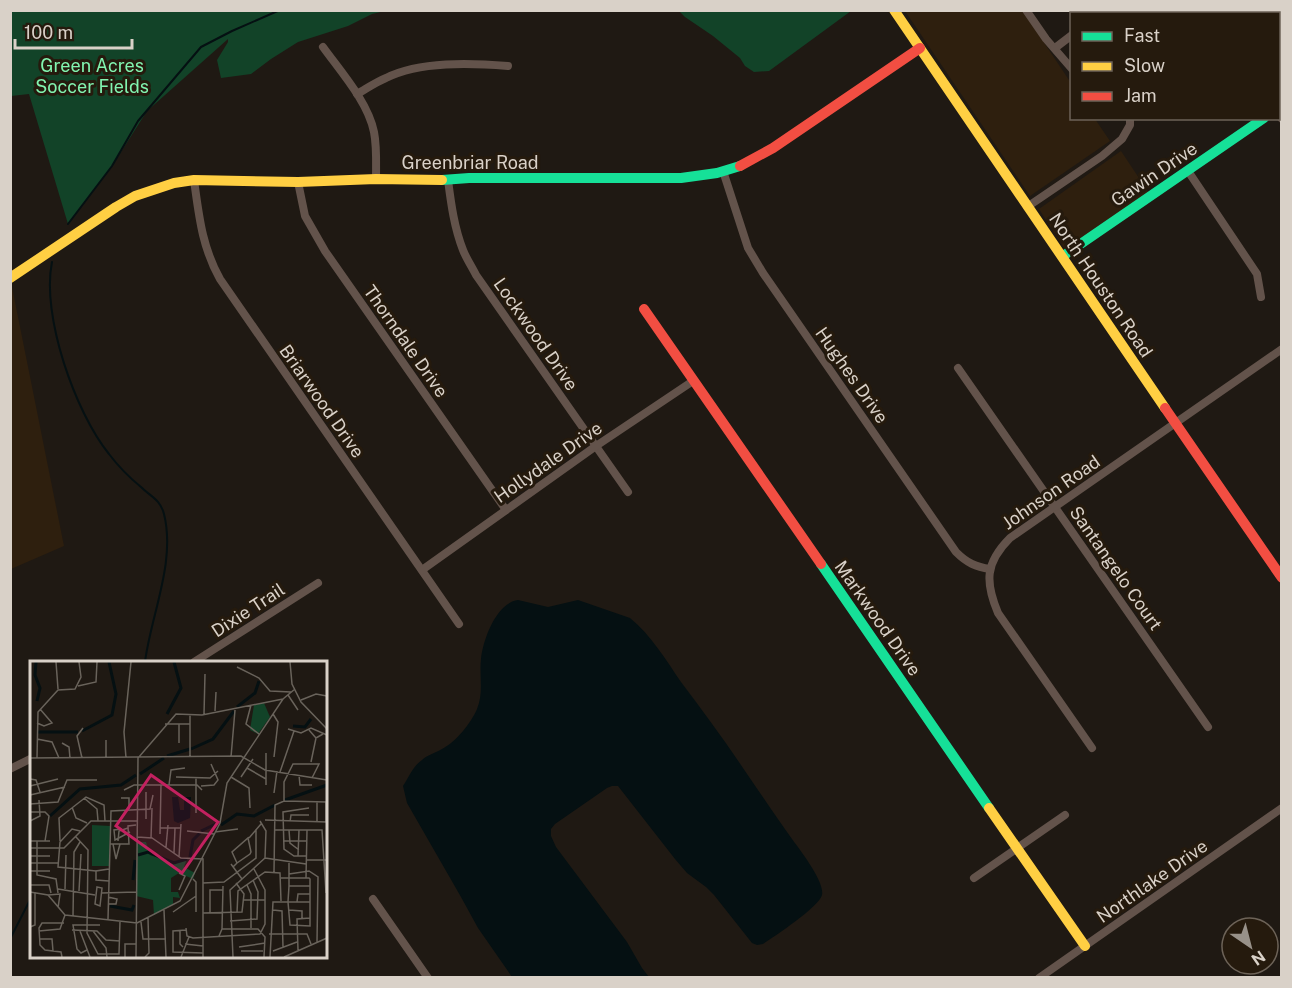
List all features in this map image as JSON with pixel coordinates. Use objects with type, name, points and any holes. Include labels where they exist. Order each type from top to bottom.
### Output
[{"type":"street","name":"North Houston Road","points":[[894,10],[1281,578]]},
{"type":"street","points":[[1026,10],[1070,68]]},
{"type":"street","points":[[1207,10],[1215,10]]},
{"type":"street","points":[[1055,48],[1070,36]]},
{"type":"street","points":[[323,47],[357,94],[374,130],[376,178]]},
{"type":"street","name":"Greenbriar Road","points":[[10,278],[125,201],[174,183],[194,180],[298,182],[376,178],[448,180],[469,178],[681,178],[723,171],[739,166],[773,148],[920,48]]},
{"type":"street","points":[[357,94],[387,77],[414,68],[479,64],[508,66]]},
{"type":"street","points":[[1027,207],[1102,156],[1122,139],[1130,125],[1130,120]]},
{"type":"street","name":"Gawin Drive","points":[[1063,256],[1261,120]]},
{"type":"street","name":"Hughes Drive","points":[[723,171],[748,248],[763,273],[956,552],[965,562],[990,569]]},
{"type":"street","points":[[1188,171],[1257,274],[1261,297]]},
{"type":"street","name":"Briarwood Drive","points":[[194,180],[204,242],[220,279],[459,624]]},
{"type":"street","name":"Lockwood Drive","points":[[448,180],[456,229],[463,251],[476,275],[628,492]]},
{"type":"street","name":"Thorndale Drive","points":[[298,182],[305,216],[325,251],[506,510]]},
{"type":"street","name":"Markwood Drive","points":[[644,309],[1085,946]]},
{"type":"street","name":"Johnson Road","points":[[990,569],[1000,547],[1010,538],[1281,349]]},
{"type":"street","name":"Santangelo Court","points":[[958,368],[1208,727]]},
{"type":"street","name":"Hollydale Drive","points":[[422,570],[596,446],[693,381]]},
{"type":"street","points":[[990,569],[988,578],[991,597],[998,613],[1092,748]]},
{"type":"street","name":"Dixie Trail","points":[[197,661],[318,583]]},
{"type":"street","points":[[10,769],[30,759]]},
{"type":"street","name":"Northlake Drive","points":[[1039,978],[1281,808]]},
{"type":"street","points":[[974,878],[1065,815]]},
{"type":"street","points":[[373,899],[428,978]]},
{"type":"shaded area","points":[[905,11],[1023,11],[1070,82],[1070,120],[1096,120],[1110,141],[1030,196]]},
{"type":"shaded area","points":[[1121,151],[1149,193],[1066,251],[1039,209]]},
{"type":"shaded area","points":[[10,277],[64,546],[11,569],[10,569]]},
{"type":"shaded area","points":[[518,600],[548,607],[578,600],[630,618],[645,632],[722,737],[811,866],[822,889],[822,895],[813,907],[763,944],[752,943],[714,895],[687,873],[675,859],[618,786],[612,786],[555,824],[551,829],[551,836],[556,847],[627,942],[649,977],[512,977],[478,928],[407,803],[403,786],[419,762],[453,742],[471,720],[479,703],[481,659],[488,633],[503,608]]},
{"type":"green space","name":"Green Acres Soccer Fields","points":[[10,11],[385,11],[298,42],[251,74],[221,78],[217,60],[228,39],[147,111],[112,166],[68,224],[29,94],[11,96]]},
{"type":"green space","points":[[679,11],[851,11],[769,71],[754,72],[713,36]]},
{"type":"waterway","points":[[68,224],[112,166],[138,121],[201,47],[280,10]]},
{"type":"waterway","points":[[52,262],[51,308],[56,335],[73,389],[84,414],[96,436],[113,458],[128,476],[158,502],[164,514],[167,532],[165,570],[145,661]]},
{"type":"waterway","points":[[10,939],[30,900]]},
{"type":"traffic: fast","points":[[1063,256],[1261,120]]},
{"type":"traffic: fast","points":[[442,180],[681,178],[717,173],[740,166]]},
{"type":"traffic: fast","points":[[821,564],[989,808]]},
{"type":"traffic: slow","points":[[894,10],[1165,408]]},
{"type":"traffic: slow","points":[[10,278],[116,207],[135,196],[174,183],[194,180],[298,182],[376,179],[442,180]]},
{"type":"traffic: slow","points":[[989,808],[1085,946]]},
{"type":"traffic: jam","points":[[740,166],[773,148],[920,48]]},
{"type":"traffic: jam","points":[[644,309],[821,564]]},
{"type":"traffic: jam","points":[[1165,408],[1282,578]]}]
